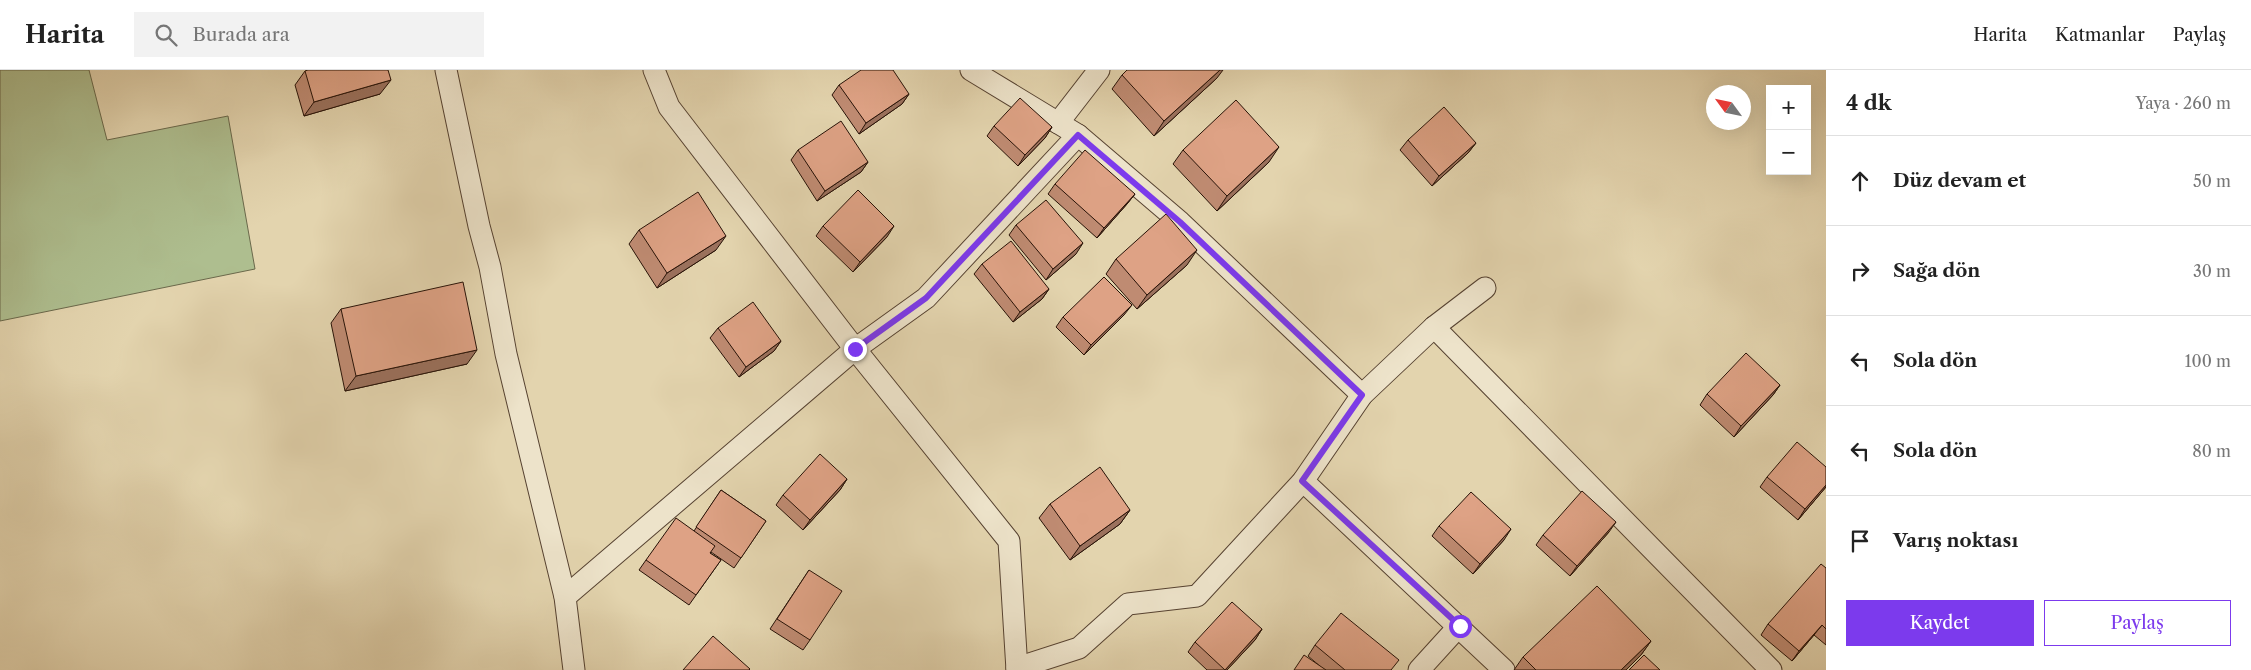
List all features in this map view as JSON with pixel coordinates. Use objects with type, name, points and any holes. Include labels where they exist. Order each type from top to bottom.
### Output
[{"type":"street","points":[[446,70],[478,226],[490,268],[506,354],[565,597],[574,670]]},
{"type":"street","points":[[654,70],[669,107],[855,349],[1009,541],[1017,669],[1079,648],[1128,604],[1197,596],[1302,481],[1362,395],[1434,327],[1485,288]]},
{"type":"street","points":[[971,70],[1078,135],[1180,222],[1362,395]]},
{"type":"street","points":[[1058,123],[1092,73]]},
{"type":"street","points":[[565,597],[855,349],[926,298],[1078,135]]},
{"type":"street","points":[[1434,327],[1771,670]]},
{"type":"street","points":[[1302,481],[1460,626],[1504,670]]},
{"type":"street","points":[[1419,670],[1460,626]]},
{"type":"green space","points":[[0,70],[89,70],[107,140],[228,116],[255,269],[0,321]]},
{"type":"building","points":[[388,70],[391,80],[314,102],[305,71]]},
{"type":"building","points":[[861,70],[893,70],[909,94],[866,123],[839,85]]},
{"type":"building","points":[[1127,70],[1220,70],[1164,121],[1122,75]]},
{"type":"building","points":[[1020,98],[1052,127],[1025,155],[994,126]]},
{"type":"building","points":[[1236,100],[1279,147],[1227,196],[1183,150]]},
{"type":"building","points":[[1444,107],[1476,143],[1439,176],[1408,140]]},
{"type":"building","points":[[841,121],[868,162],[825,191],[798,150]]},
{"type":"building","points":[[1085,150],[1135,194],[1104,228],[1055,184]]},
{"type":"building","points":[[858,190],[894,226],[860,262],[823,226]]},
{"type":"building","points":[[698,192],[726,236],[667,273],[639,230]]},
{"type":"building","points":[[1046,200],[1083,243],[1053,269],[1016,225]]},
{"type":"building","points":[[1166,214],[1197,250],[1147,295],[1116,259]]},
{"type":"building","points":[[1011,241],[1049,289],[1020,312],[982,264]]},
{"type":"building","points":[[1104,277],[1132,305],[1091,345],[1063,317]]},
{"type":"building","points":[[463,282],[477,350],[356,376],[341,309]]},
{"type":"building","points":[[753,302],[781,341],[746,367],[718,328]]},
{"type":"building","points":[[1746,353],[1780,385],[1741,426],[1707,394]]},
{"type":"building","points":[[1797,442],[1826,467],[1826,485],[1805,509],[1767,477]]},
{"type":"building","points":[[820,454],[847,479],[810,520],[783,495]]},
{"type":"building","points":[[1100,467],[1130,510],[1080,546],[1050,504]]},
{"type":"building","points":[[721,490],[766,521],[741,558],[696,527]]},
{"type":"building","points":[[1582,491],[1616,522],[1577,566],[1543,535]]},
{"type":"building","points":[[1471,492],[1511,529],[1480,564],[1439,526]]},
{"type":"building","points":[[676,518],[715,546],[710,553],[721,560],[696,595],[646,560]]},
{"type":"building","points":[[1821,564],[1826,568],[1826,629],[1822,625],[1799,651],[1768,624]]},
{"type":"building","points":[[809,570],[842,591],[810,640],[777,619]]},
{"type":"building","points":[[1597,586],[1651,641],[1621,670],[1536,670],[1523,657]]},
{"type":"building","points":[[1232,602],[1262,629],[1225,670],[1195,642]]},
{"type":"building","points":[[1341,613],[1399,660],[1391,670],[1345,670],[1315,645]]},
{"type":"building","points":[[713,636],[750,669],[683,670]]},
{"type":"building","points":[[1304,655],[1326,670],[1294,670]]},
{"type":"building","points":[[1644,655],[1660,670],[1629,670]]},
{"type":"route","points":[[855,349],[926,298],[1078,135],[1180,222],[1362,395],[1302,481],[1460,626]]}]
